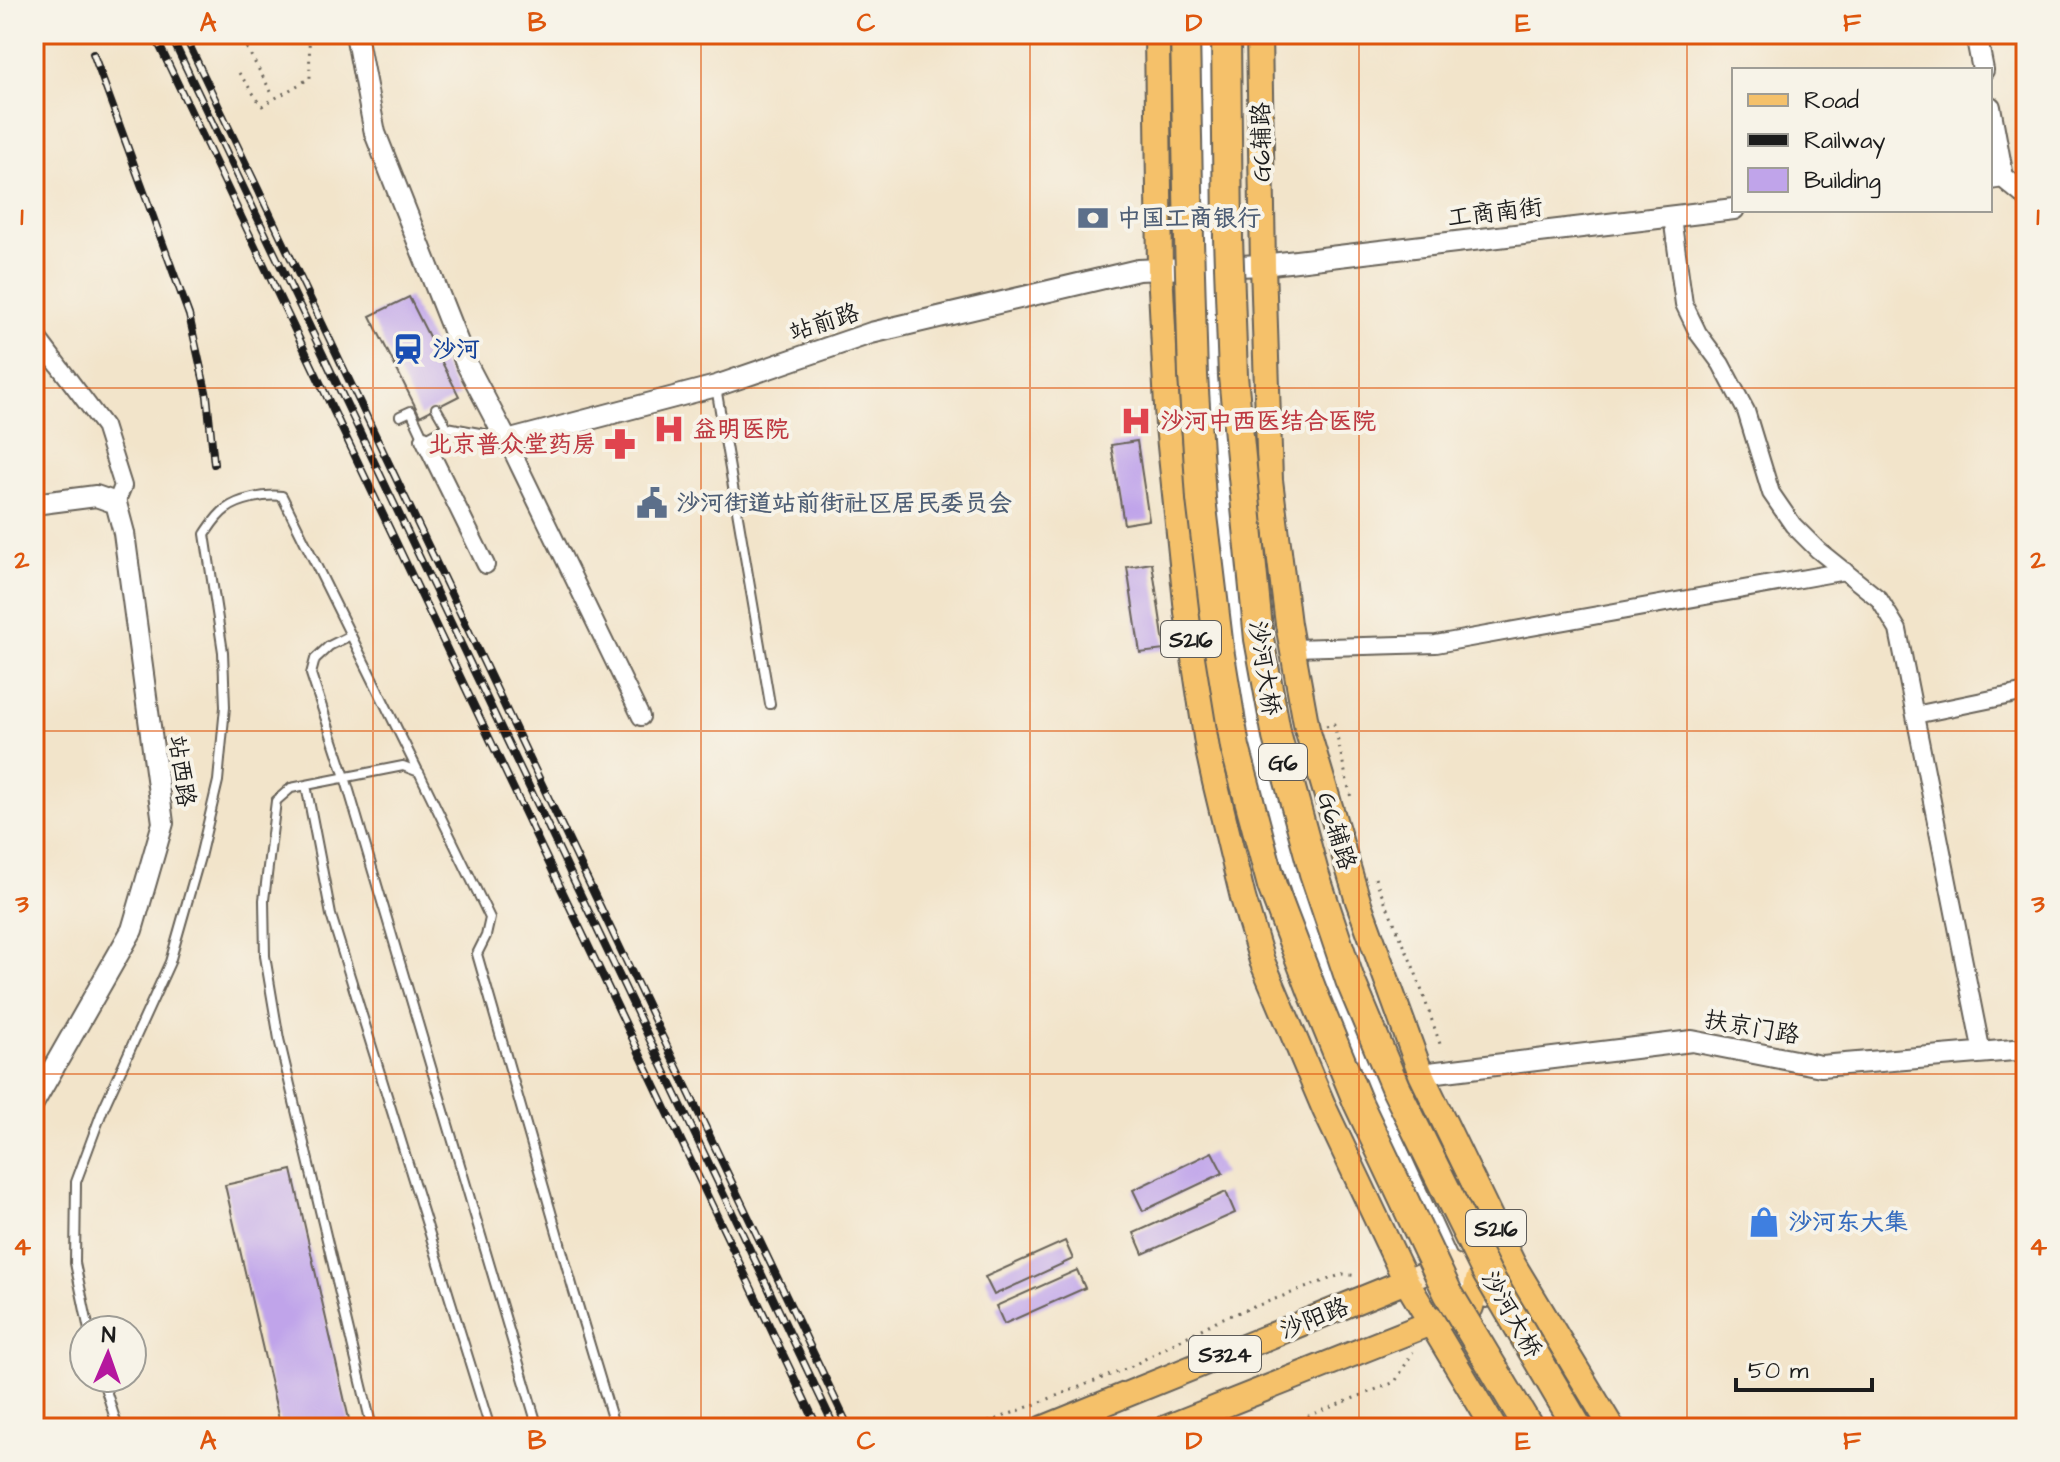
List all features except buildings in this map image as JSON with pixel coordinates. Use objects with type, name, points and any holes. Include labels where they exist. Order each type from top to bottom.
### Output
[{"type":"highway","name":"沙河大桥","points":[[1185,34],[1193,375],[1201,499],[1219,649],[1235,747],[1272,886],[1358,1103],[1448,1293],[1529,1428]]},
{"type":"highway","name":"沙河大桥","points":[[1226,34],[1233,376],[1259,639],[1277,737],[1314,873],[1350,980],[1395,1087],[1487,1273],[1578,1428]]},
{"type":"main road","name":"S216","points":[[1157,34],[1160,269],[1168,426],[1187,612],[1208,750],[1243,898],[1262,961],[1325,1110],[1406,1281],[1494,1428]]},
{"type":"main road","name":"G6辅路","points":[[1259,34],[1270,480],[1292,648],[1307,729],[1358,901],[1421,1074],[1513,1264],[1612,1428]]},
{"type":"main road","points":[[1406,1281],[1450,1263],[1478,1280],[1554,1422],[1588,1428]]},
{"type":"main road","points":[[1471,1307],[1478,1280]]},
{"type":"main road","name":"沙阳路","points":[[1044,1428],[1406,1281]]},
{"type":"main road","name":"沙阳路","points":[[1166,1428],[1471,1307]]},
{"type":"street","points":[[356,34],[375,133],[466,363],[641,717]]},
{"type":"street","points":[[1204,34],[1213,376],[1221,484],[1233,590],[1257,740],[1273,807],[1330,986],[1375,1097],[1450,1263],[1471,1307],[1554,1422]]},
{"type":"street","points":[[1976,34],[1983,68]]},
{"type":"street","points":[[1992,127],[1997,178],[2026,196]]},
{"type":"street","name":"工商南街","points":[[1210,267],[1263,265],[1732,209]]},
{"type":"street","points":[[1672,217],[1684,304],[1698,333],[1721,364],[1746,411],[1771,493],[1793,525],[1818,550],[1879,599],[1898,630],[1982,1053]]},
{"type":"street","name":"站前路","points":[[507,441],[716,386],[871,333],[1138,270],[1210,267]]},
{"type":"street","points":[[34,333],[104,426],[123,486],[116,503],[96,496],[34,504]]},
{"type":"street","points":[[424,439],[486,565]]},
{"type":"street","name":"站西路","points":[[34,1102],[132,930],[163,823],[124,533],[116,503]]},
{"type":"street","points":[[1292,648],[1436,644],[1845,571]]},
{"type":"street","points":[[1915,715],[2026,692]]},
{"type":"street","name":"扶京门路","points":[[1421,1074],[1692,1041],[1821,1066],[2026,1051]]},
{"type":"lane","points":[[716,386],[770,704]]},
{"type":"lane","points":[[436,408],[447,427]]},
{"type":"lane","points":[[400,416],[411,411],[424,439],[447,427],[507,441]]},
{"type":"lane","points":[[86,1314],[75,1263],[76,1182],[103,1109],[170,962],[218,781],[225,707],[223,652],[205,534],[229,507],[272,495],[282,496],[490,918],[477,954],[615,1428]]},
{"type":"lane","points":[[351,635],[329,646],[315,659],[311,674],[345,777],[538,1428]]},
{"type":"lane","points":[[372,1428],[279,1039],[265,956],[264,900],[276,801],[291,788],[403,766],[419,772]]},
{"type":"lane","points":[[306,785],[331,915],[490,1428]]},
{"type":"lane","points":[[107,1394],[118,1428]]},
{"type":"path","points":[[239,34],[275,98]]},
{"type":"path","points":[[239,73],[262,106],[310,78],[309,34]]},
{"type":"path","points":[[974,1428],[1128,1368],[1218,1320],[1343,1274],[1359,1276]]},
{"type":"path","points":[[1278,1428],[1395,1382],[1430,1324]]},
{"type":"railway","points":[[154,34],[818,1428]]},
{"type":"railway","points":[[170,34],[835,1428]]},
{"type":"railway","points":[[184,34],[849,1428]]},
{"type":"railway","points":[[93,53],[189,315],[207,396],[214,464]]},
{"type":"place","name":"中国工商银行","points":[[1093,218]]},
{"type":"place","name":"沙河","points":[[408,349]]},
{"type":"place","name":"沙河中西医结合医院","points":[[1136,421]]},
{"type":"place","name":"益明医院","points":[[669,429]]},
{"type":"place","name":"北京普众堂药房","points":[[620,444]]},
{"type":"place","name":"沙河街道站前街社区居民委员会","points":[[652,503]]},
{"type":"place","name":"沙河东大集","points":[[1764,1222]]}]
